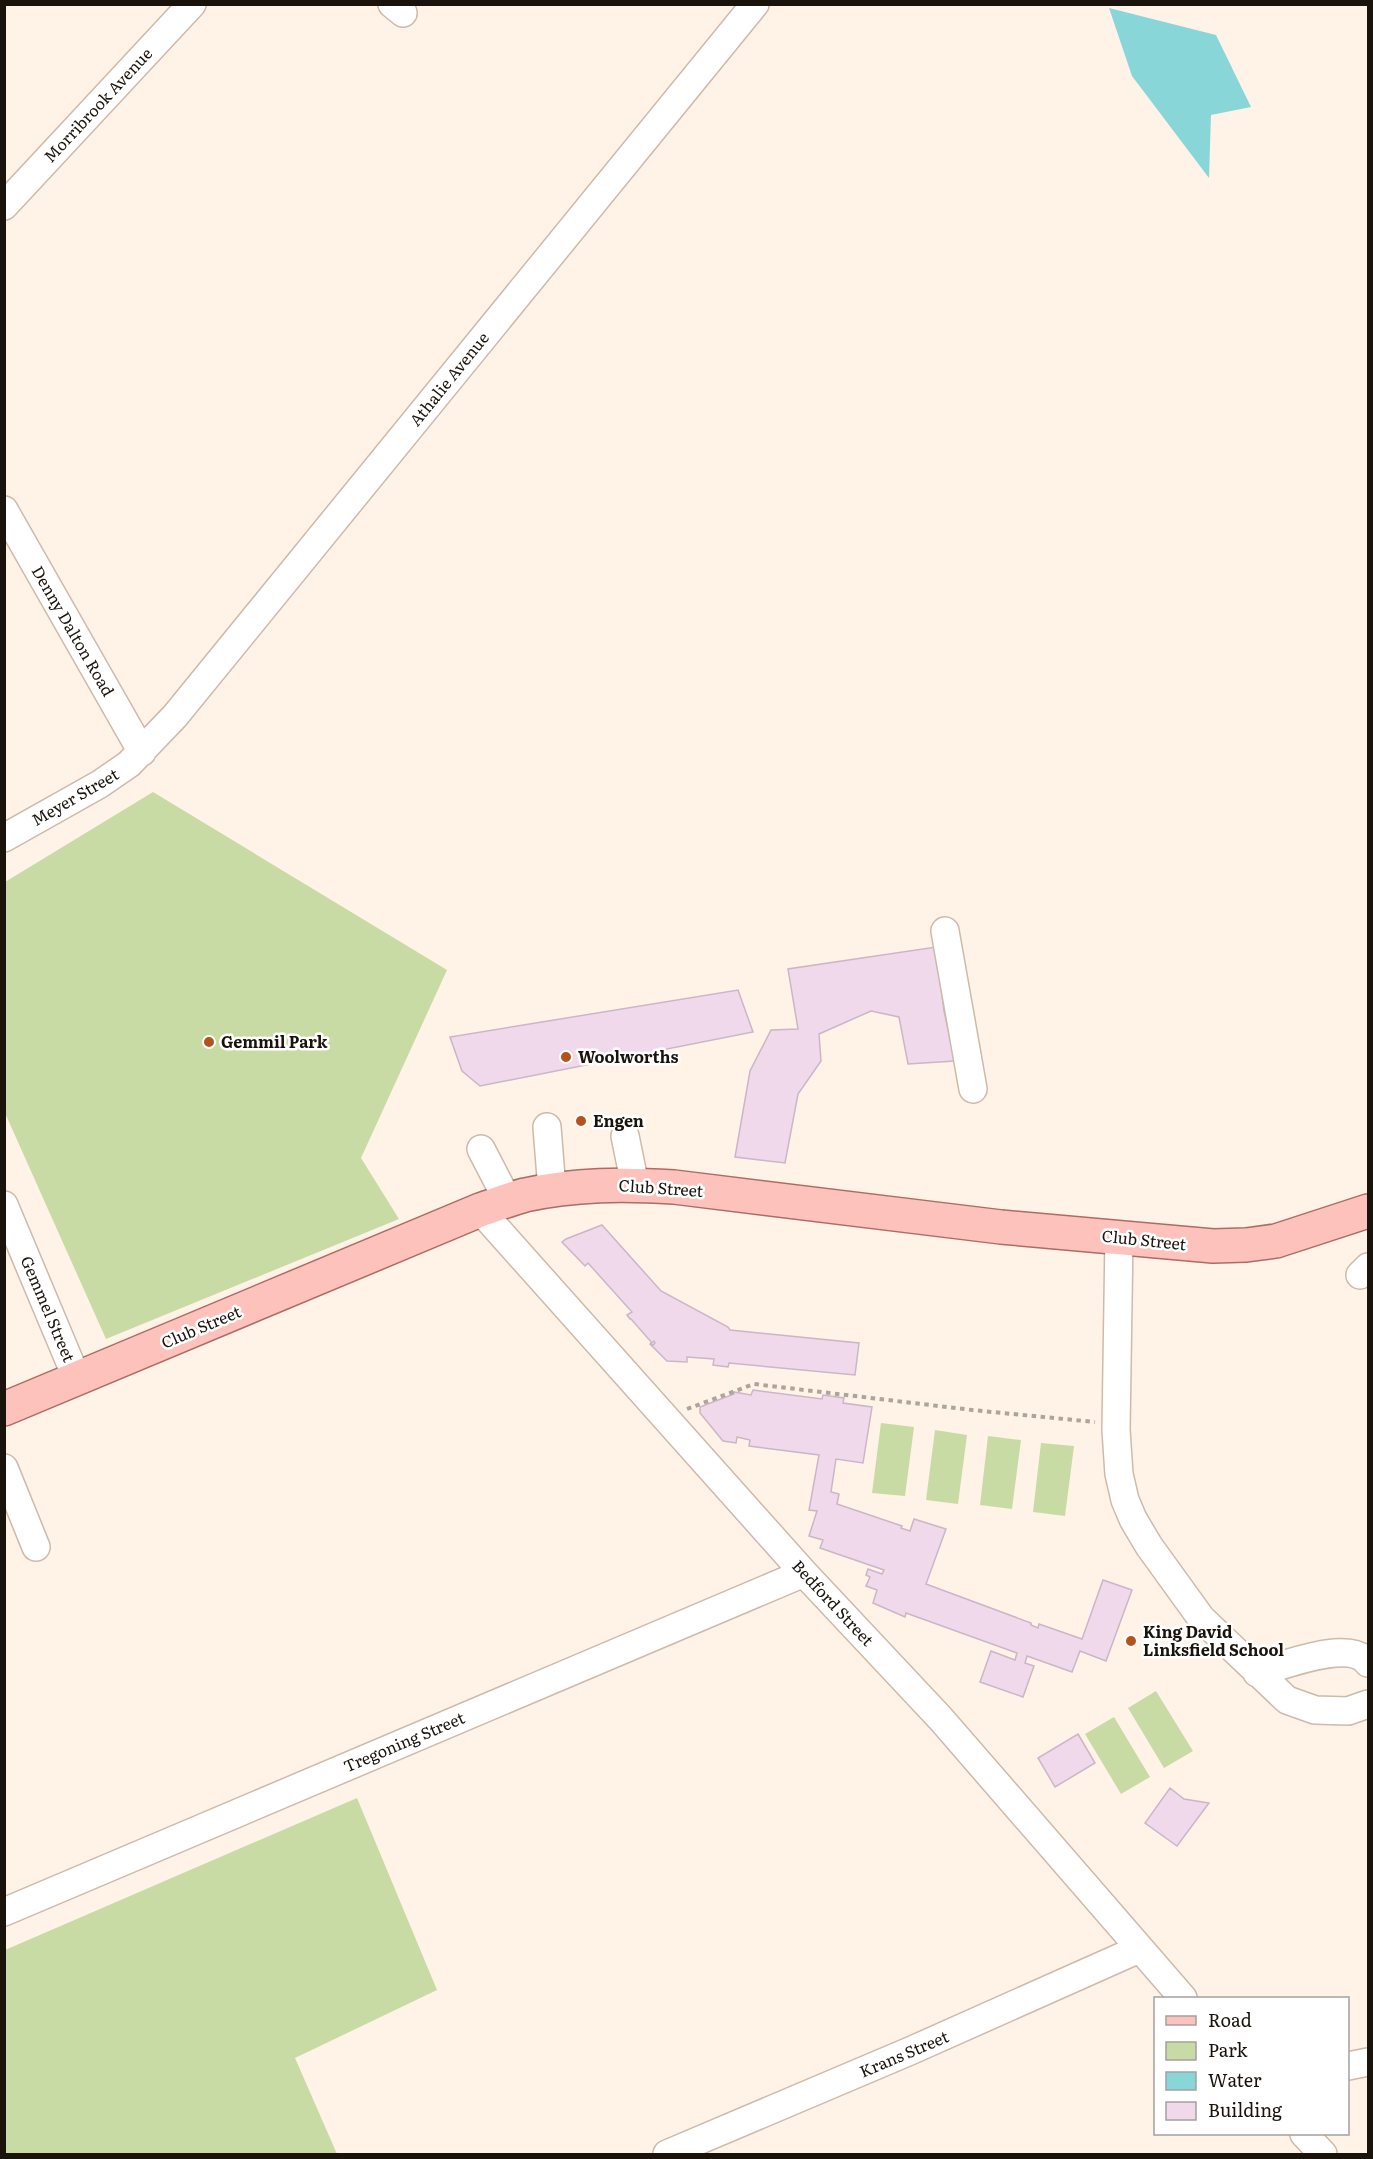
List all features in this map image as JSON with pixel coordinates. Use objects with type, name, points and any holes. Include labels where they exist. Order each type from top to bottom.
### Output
[{"type":"main road","name":"Club Street","points":[[4,1409],[494,1205],[552,1190],[594,1185],[635,1185],[709,1191],[1001,1227],[1213,1246],[1276,1241],[1363,1209]]},
{"type":"street","name":"Morribrook Avenue","points":[[4,206],[192,4]]},
{"type":"street","name":"Athalie Avenue","points":[[142,752],[175,716],[755,4]]},
{"type":"street","name":"Denny Dalton Road","points":[[6,514],[142,752]]},
{"type":"street","name":"Meyer Street","points":[[4,838],[117,774],[142,752]]},
{"type":"street","points":[[945,931],[973,1089]]},
{"type":"street","points":[[547,1127],[552,1190]]},
{"type":"street","points":[[625,1136],[635,1185]]},
{"type":"street","name":"Bedford Street","points":[[481,1149],[494,1205],[666,1417],[804,1573],[940,1719],[1182,1997]]},
{"type":"street","name":"Gemmel Street","points":[[4,1205],[77,1379]]},
{"type":"street","points":[[1119,1237],[1117,1424],[1119,1474],[1125,1500],[1133,1519],[1149,1546],[1201,1618],[1287,1700],[1315,1710],[1348,1711],[1368,1704]]},
{"type":"street","points":[[4,1468],[36,1546]]},
{"type":"street","name":"Tregoning Street","points":[[4,1912],[804,1573]]},
{"type":"street","points":[[1257,1673],[1341,1651],[1365,1658],[1368,1663]]},
{"type":"street","name":"Krans Street","points":[[667,2154],[910,2051],[1139,1949]]},
{"type":"street","points":[[1349,2066],[1368,2062]]},
{"type":"street","points":[[1306,2135],[1323,2154]]},
{"type":"path","points":[[666,1417],[754,1384],[972,1410],[1117,1424]]},
{"type":"green space","name":"Gemmil Park","points":[[153,792],[447,970],[361,1158],[399,1219],[106,1339],[5,1113],[5,882]]},
{"type":"green space","points":[[881,1423],[914,1427],[905,1496],[872,1493]]},
{"type":"green space","points":[[935,1430],[967,1435],[958,1504],[926,1500]]},
{"type":"green space","points":[[988,1436],[1021,1440],[1012,1509],[980,1505]]},
{"type":"green space","points":[[1041,1443],[1074,1446],[1065,1516],[1033,1512]]},
{"type":"green space","points":[[1156,1691],[1193,1751],[1164,1768],[1128,1708]]},
{"type":"green space","points":[[1114,1717],[1150,1777],[1121,1794],[1085,1734]]},
{"type":"green space","points":[[357,1798],[437,1990],[295,2058],[337,2154],[5,2154],[5,1950]]},
{"type":"water","points":[[1109,8],[1216,35],[1251,107],[1211,115],[1209,178],[1132,76]]},
{"type":"building","points":[[936,947],[944,1011],[955,1061],[908,1064],[899,1017],[871,1011],[819,1034],[821,1061],[798,1094],[785,1163],[735,1157],[750,1071],[771,1030],[798,1029],[788,969]]},
{"type":"building","points":[[738,990],[753,1032],[480,1086],[462,1071],[450,1037]]},
{"type":"building","points":[[602,1225],[661,1291],[730,1330],[859,1343],[855,1375],[729,1363],[728,1367],[713,1365],[714,1359],[687,1357],[687,1362],[667,1361],[650,1344],[653,1345],[654,1341],[652,1343],[627,1315],[632,1312],[588,1263],[585,1266],[562,1242]]},
{"type":"building","points":[[753,1390],[822,1399],[823,1395],[844,1398],[843,1403],[872,1407],[863,1463],[836,1459],[831,1492],[839,1494],[837,1504],[902,1526],[901,1528],[910,1531],[914,1519],[946,1529],[926,1584],[1031,1623],[1038,1628],[1039,1624],[1082,1639],[1103,1580],[1132,1590],[1106,1661],[1080,1651],[1072,1672],[1027,1656],[1025,1663],[1034,1666],[1023,1697],[980,1682],[991,1651],[1015,1660],[1017,1653],[906,1613],[905,1617],[873,1603],[877,1590],[866,1586],[870,1577],[866,1575],[868,1569],[882,1574],[884,1570],[820,1548],[823,1540],[809,1536],[817,1511],[809,1510],[819,1455],[749,1446],[750,1440],[737,1437],[736,1443],[723,1441],[700,1413],[700,1407],[734,1394],[734,1392],[751,1395]]},
{"type":"building","points":[[1078,1734],[1095,1763],[1055,1787],[1038,1758]]},
{"type":"building","points":[[1170,1788],[1184,1799],[1209,1803],[1177,1846],[1145,1823]]},
{"type":"place","name":"Gemmil Park","points":[[209,1042]]},
{"type":"place","name":"Woolworths","points":[[566,1057]]},
{"type":"place","name":"Engen","points":[[581,1121]]},
{"type":"place","name":"King David Linksfield School","points":[[1131,1641]]}]
